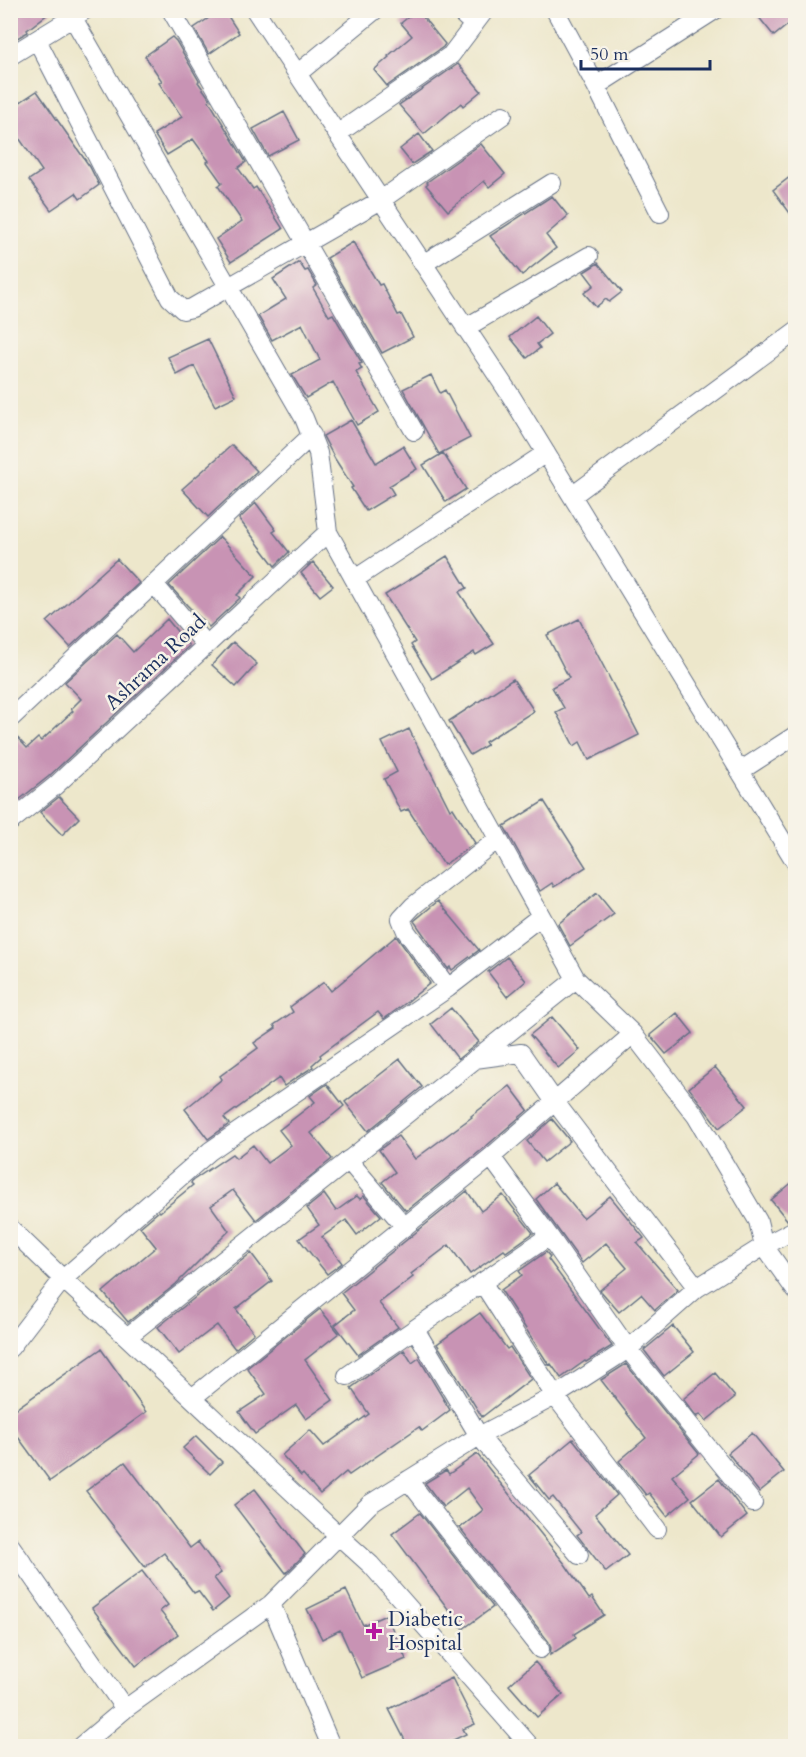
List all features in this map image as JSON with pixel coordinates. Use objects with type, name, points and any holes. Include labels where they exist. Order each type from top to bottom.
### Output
[{"type":"street","points":[[171,10],[414,431]]},
{"type":"street","points":[[255,10],[511,396],[795,863]]},
{"type":"street","points":[[297,74],[375,10]]},
{"type":"street","points":[[458,10],[474,25]]},
{"type":"street","points":[[337,134],[451,55],[485,10]]},
{"type":"street","points":[[555,10],[597,86],[660,213]]},
{"type":"street","points":[[597,86],[715,10]]},
{"type":"street","points":[[10,56],[79,14],[228,287],[304,418],[318,453],[328,532],[576,979],[633,1034],[696,1116],[758,1221],[764,1246],[795,1291]]},
{"type":"street","points":[[37,40],[170,298],[183,310],[192,308],[381,200],[503,115]]},
{"type":"street","points":[[423,264],[552,183]]},
{"type":"street","points":[[465,327],[589,256]]},
{"type":"street","points":[[572,496],[795,331]]},
{"type":"street","points":[[10,719],[312,435]]},
{"type":"street","points":[[355,579],[546,453]]},
{"type":"street","name":"Ashrama Road","points":[[10,822],[55,786],[328,532]]},
{"type":"street","points":[[154,584],[206,645]]},
{"type":"street","points":[[740,771],[795,735]]},
{"type":"street","points":[[448,988],[406,931],[401,919],[413,906],[498,838]]},
{"type":"street","points":[[10,1348],[63,1279],[210,1151],[448,988],[541,916]]},
{"type":"street","points":[[127,1337],[576,979]]},
{"type":"street","points":[[192,1398],[491,1157],[633,1034]]},
{"type":"street","points":[[475,1059],[521,1053],[555,1102],[697,1288]]},
{"type":"street","points":[[491,1157],[628,1349],[753,1503]]},
{"type":"street","points":[[348,1160],[405,1227]]},
{"type":"street","points":[[10,1228],[371,1564],[530,1746]]},
{"type":"street","points":[[81,1746],[125,1709],[271,1604],[370,1504],[479,1436],[555,1396],[628,1349],[697,1288],[764,1246],[795,1230]]},
{"type":"street","points":[[347,1376],[549,1236]]},
{"type":"street","points":[[482,1282],[555,1396],[657,1529]]},
{"type":"street","points":[[415,1329],[479,1436],[579,1555]]},
{"type":"street","points":[[408,1480],[540,1649]]},
{"type":"street","points":[[10,1545],[125,1709]]},
{"type":"street","points":[[271,1604],[332,1746]]},
{"type":"building","points":[[10,10],[53,10],[27,30],[28,32],[10,42]]},
{"type":"building","points":[[224,10],[239,33],[209,54],[194,28]]},
{"type":"building","points":[[417,10],[445,44],[387,86],[374,70],[412,36],[401,23]]},
{"type":"building","points":[[753,10],[789,10],[795,19],[774,36]]},
{"type":"building","points":[[172,37],[246,162],[238,168],[253,189],[256,187],[283,229],[231,262],[216,239],[242,221],[218,186],[222,183],[207,162],[209,161],[193,139],[167,155],[154,134],[182,117],[159,83],[162,81],[145,56]]},
{"type":"building","points":[[458,64],[481,91],[463,106],[461,103],[424,134],[399,105]]},
{"type":"building","points":[[37,91],[90,167],[99,185],[80,199],[76,193],[51,210],[29,180],[42,171],[10,125],[10,109]]},
{"type":"building","points":[[284,112],[299,140],[268,156],[253,129]]},
{"type":"building","points":[[419,134],[432,151],[412,164],[400,149]]},
{"type":"building","points":[[481,144],[505,174],[489,187],[484,181],[448,211],[426,185],[427,182]]},
{"type":"building","points":[[795,173],[795,220],[773,190]]},
{"type":"building","points":[[552,196],[568,216],[546,235],[556,248],[522,275],[490,236]]},
{"type":"building","points":[[353,242],[379,285],[382,284],[398,315],[401,314],[413,337],[382,353],[327,258]]},
{"type":"building","points":[[299,262],[305,271],[308,270],[317,285],[313,288],[329,316],[333,314],[362,363],[359,364],[362,369],[356,372],[379,412],[357,425],[333,382],[306,398],[292,375],[320,360],[302,324],[272,340],[258,316],[286,299],[273,279]]},
{"type":"building","points":[[598,263],[622,292],[609,302],[606,299],[596,307],[584,293],[594,285],[584,272]]},
{"type":"building","points":[[536,316],[550,334],[537,344],[540,348],[527,358],[510,337]]},
{"type":"building","points":[[208,339],[236,396],[215,406],[194,366],[177,375],[168,357]]},
{"type":"building","points":[[431,375],[440,393],[445,390],[470,438],[439,454],[403,389]]},
{"type":"building","points":[[351,420],[376,463],[403,446],[417,469],[389,486],[394,494],[366,511],[323,436]]},
{"type":"building","points":[[232,445],[257,471],[208,517],[182,489]]},
{"type":"building","points":[[443,453],[466,489],[446,502],[423,465]]},
{"type":"building","points":[[256,503],[276,530],[273,532],[289,552],[275,566],[239,519]]},
{"type":"building","points":[[220,537],[256,576],[237,595],[240,598],[209,627],[169,585]]},
{"type":"building","points":[[447,556],[467,588],[459,592],[494,644],[476,655],[474,652],[432,679],[411,645],[415,642],[385,595]]},
{"type":"building","points":[[117,559],[139,583],[70,647],[47,622]]},
{"type":"building","points":[[313,562],[333,586],[320,596],[301,573]]},
{"type":"building","points":[[167,619],[189,646],[48,777],[10,807],[10,730],[27,748],[38,738],[41,741],[73,711],[71,709],[81,699],[65,682],[117,634],[133,652]]},
{"type":"building","points":[[579,619],[639,735],[589,760],[580,742],[574,746],[556,712],[564,708],[552,687],[569,678],[547,635]]},
{"type":"building","points":[[233,642],[257,664],[236,687],[212,665]]},
{"type":"building","points":[[513,679],[534,711],[485,742],[487,745],[470,755],[449,721]]},
{"type":"building","points":[[409,729],[450,810],[453,808],[475,843],[444,865],[408,809],[401,812],[384,779],[397,772],[382,742]]},
{"type":"building","points":[[59,797],[79,818],[62,835],[40,812]]},
{"type":"building","points":[[544,801],[586,867],[554,887],[552,883],[540,891],[504,826]]},
{"type":"building","points":[[597,893],[614,914],[570,946],[558,924]]},
{"type":"building","points":[[438,901],[479,950],[452,970],[450,967],[448,969],[414,921]]},
{"type":"building","points":[[396,936],[430,983],[384,1019],[378,1012],[320,1055],[321,1057],[312,1065],[313,1067],[284,1086],[279,1078],[224,1118],[229,1124],[208,1139],[185,1109],[222,1079],[220,1076],[258,1048],[254,1043],[276,1028],[274,1025],[293,1012],[290,1007],[324,982],[331,991]]},
{"type":"building","points":[[507,957],[526,981],[507,997],[488,972]]},
{"type":"building","points":[[451,1008],[479,1042],[458,1059],[431,1024]]},
{"type":"building","points":[[677,1013],[693,1033],[666,1054],[650,1035]]},
{"type":"building","points":[[552,1017],[580,1050],[558,1068],[530,1035]]},
{"type":"building","points":[[400,1059],[422,1087],[368,1131],[345,1102]]},
{"type":"building","points":[[715,1067],[747,1106],[719,1128],[689,1088]]},
{"type":"building","points":[[327,1084],[344,1106],[311,1133],[332,1159],[256,1220],[233,1190],[211,1206],[229,1231],[176,1284],[128,1322],[103,1292],[156,1247],[140,1227],[193,1185],[192,1181],[232,1154],[236,1158],[253,1145],[267,1163],[291,1145],[279,1130],[315,1102],[310,1096]]},
{"type":"building","points":[[510,1086],[528,1110],[406,1211],[382,1182],[395,1172],[379,1150],[398,1136],[415,1159]]},
{"type":"building","points":[[552,1119],[570,1141],[544,1162],[527,1141]]},
{"type":"building","points":[[795,1180],[795,1218],[788,1221],[771,1200]]},
{"type":"building","points":[[554,1183],[583,1218],[610,1196],[644,1238],[637,1243],[678,1290],[655,1310],[641,1294],[619,1312],[600,1290],[627,1268],[606,1243],[582,1263],[536,1199]]},
{"type":"building","points":[[467,1191],[481,1211],[503,1195],[533,1233],[470,1274],[449,1245],[411,1274],[413,1277],[379,1303],[398,1327],[358,1355],[335,1325],[354,1310],[341,1293]]},
{"type":"building","points":[[324,1194],[336,1211],[357,1196],[360,1199],[364,1196],[381,1216],[357,1235],[346,1220],[322,1237],[342,1263],[327,1274],[299,1239],[319,1225],[307,1208]]},
{"type":"building","points":[[546,1252],[550,1257],[548,1259],[612,1346],[561,1378],[551,1364],[549,1365],[501,1290],[522,1275],[519,1271]]},
{"type":"building","points":[[251,1253],[272,1281],[236,1309],[254,1333],[235,1349],[217,1325],[179,1354],[158,1327]]},
{"type":"building","points":[[320,1309],[339,1333],[305,1360],[333,1400],[306,1419],[296,1405],[255,1434],[239,1412],[266,1394],[247,1368]]},
{"type":"building","points":[[480,1313],[507,1349],[510,1347],[531,1379],[482,1417],[437,1344]]},
{"type":"building","points":[[673,1326],[694,1352],[664,1376],[644,1350]]},
{"type":"building","points":[[101,1349],[146,1412],[50,1481],[10,1426],[10,1413]]},
{"type":"building","points":[[404,1350],[412,1363],[419,1358],[450,1410],[422,1431],[419,1427],[349,1475],[346,1472],[320,1494],[282,1455],[310,1430],[324,1446],[369,1414],[351,1388]]},
{"type":"building","points":[[626,1364],[699,1454],[672,1476],[690,1497],[667,1516],[649,1493],[646,1495],[619,1461],[646,1438],[601,1380]]},
{"type":"building","points":[[715,1373],[735,1397],[706,1421],[700,1414],[697,1417],[683,1399]]},
{"type":"building","points":[[752,1433],[784,1472],[759,1492],[728,1453]]},
{"type":"building","points":[[196,1436],[222,1462],[210,1474],[183,1448]]},
{"type":"building","points":[[573,1439],[617,1495],[595,1514],[628,1555],[606,1572],[577,1535],[581,1532],[553,1497],[549,1500],[529,1475]]},
{"type":"building","points":[[477,1454],[565,1564],[589,1599],[592,1597],[604,1615],[574,1634],[576,1638],[550,1655],[549,1642],[460,1528],[483,1510],[467,1488],[443,1507],[425,1483],[446,1470],[449,1474]]},
{"type":"building","points":[[125,1462],[190,1548],[198,1542],[221,1573],[214,1578],[229,1598],[213,1611],[198,1591],[194,1593],[164,1553],[145,1567],[86,1491]]},
{"type":"building","points":[[719,1479],[747,1516],[721,1537],[692,1500]]},
{"type":"building","points":[[255,1489],[305,1554],[286,1573],[234,1505]]},
{"type":"building","points":[[420,1513],[493,1607],[463,1629],[392,1534]]},
{"type":"building","points":[[142,1571],[168,1605],[160,1611],[178,1634],[136,1666],[92,1608]]},
{"type":"building","points":[[346,1590],[363,1625],[386,1615],[406,1659],[362,1678],[340,1630],[322,1639],[307,1609]]},
{"type":"building","points":[[535,1662],[563,1695],[537,1717],[509,1685]]},
{"type":"building","points":[[452,1678],[475,1724],[463,1729],[466,1734],[441,1746],[408,1746],[389,1709]]},
{"type":"place","name":"Diabetic Hospital","points":[[374,1631]]}]
